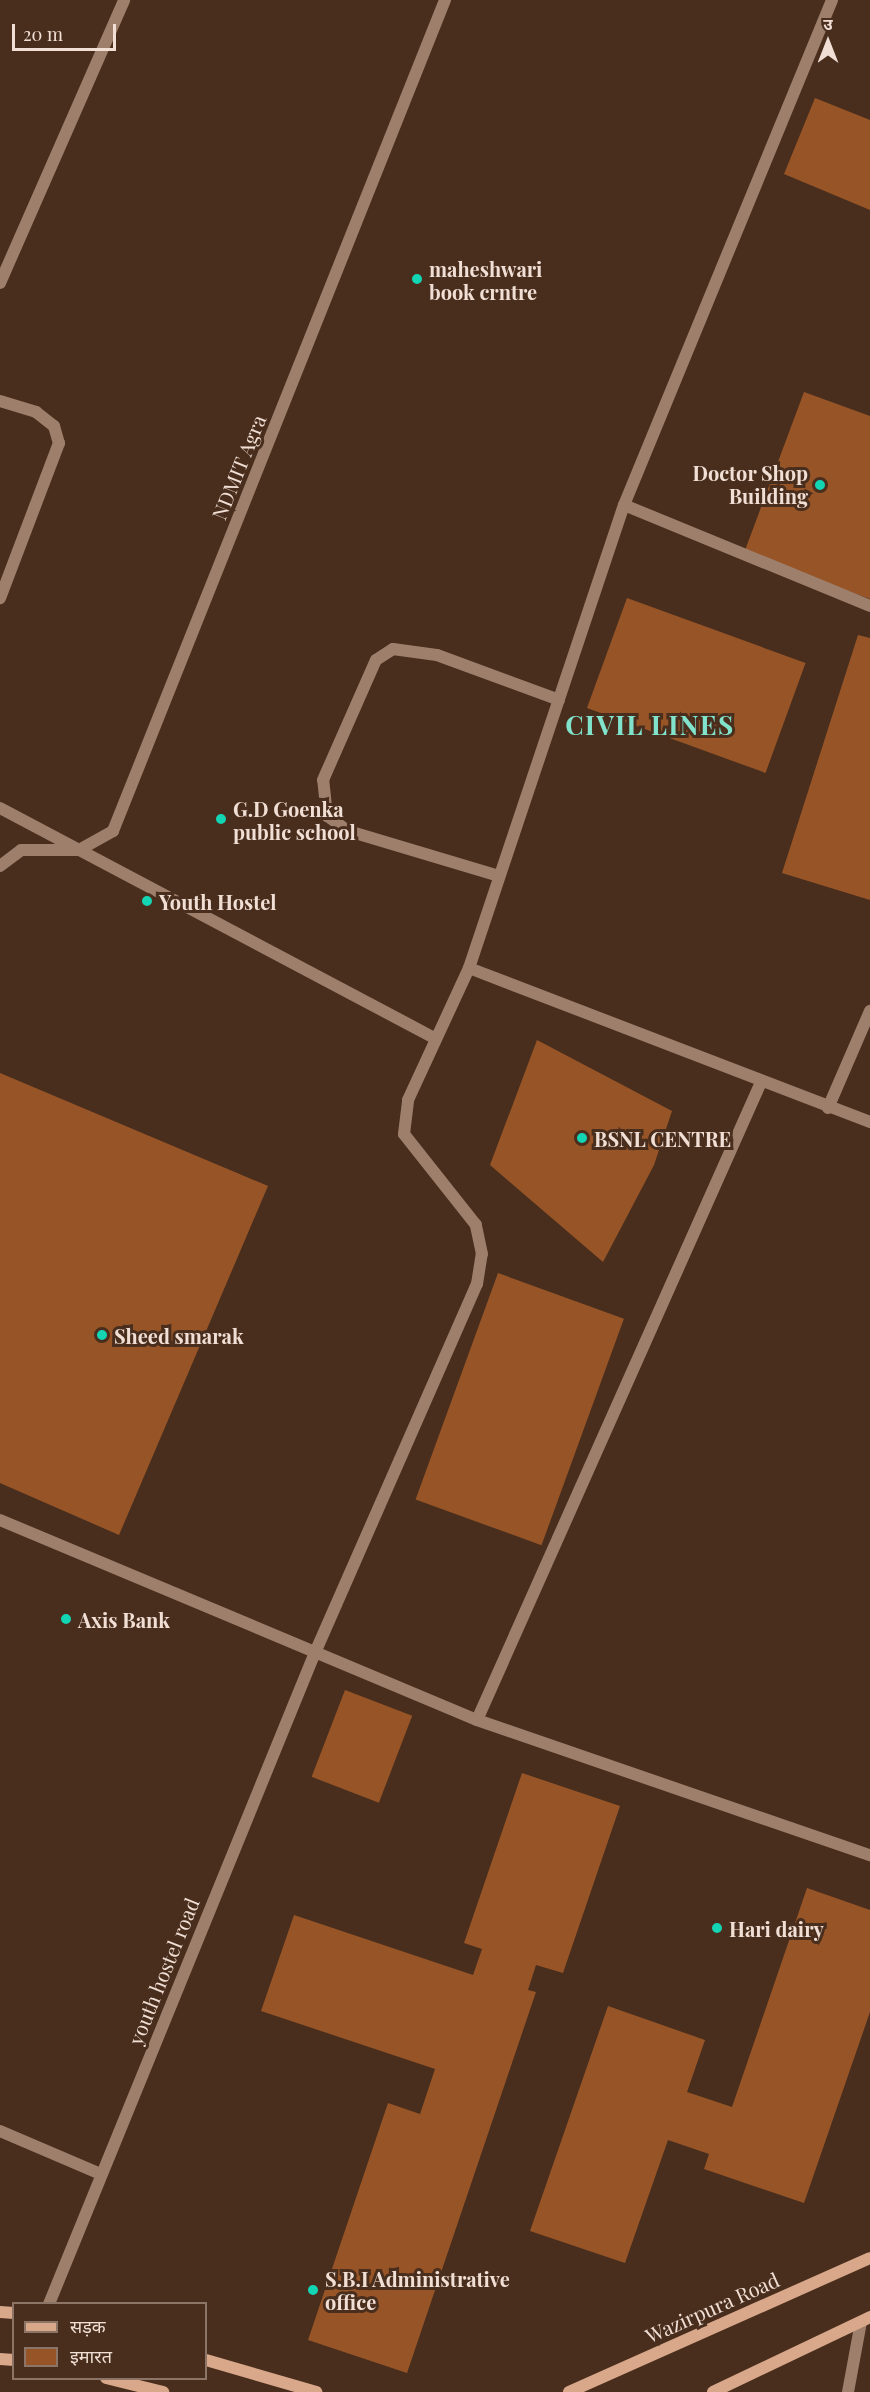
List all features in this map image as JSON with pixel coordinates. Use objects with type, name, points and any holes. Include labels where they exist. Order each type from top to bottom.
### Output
[{"type":"main road","name":"Wazirpura Road","points":[[569,2392],[870,2258]]},
{"type":"main road","points":[[713,2392],[865,2320]]},
{"type":"main road","points":[[207,2360],[316,2392]]},
{"type":"main road","points":[[110,2380],[164,2392]]},
{"type":"street","points":[[0,283],[124,0]]},
{"type":"street","name":"NDMIT Agra","points":[[0,866],[21,850],[79,850],[113,831],[445,0]]},
{"type":"street","name":"youth hostel road","points":[[50,2302],[100,2174],[314,1654],[477,1284],[482,1254],[476,1225],[404,1134],[408,1100],[469,968],[624,505],[832,0]]},
{"type":"street","points":[[0,401],[36,412],[54,426],[59,443],[0,598]]},
{"type":"street","points":[[624,505],[870,606]]},
{"type":"street","points":[[500,876],[348,831],[327,816],[323,780],[376,660],[393,649],[437,655],[559,700]]},
{"type":"street","points":[[0,808],[436,1039]]},
{"type":"street","points":[[469,968],[828,1108],[870,1122]]},
{"type":"street","points":[[828,1108],[870,1011]]},
{"type":"street","points":[[477,1720],[761,1082]]},
{"type":"street","points":[[0,1520],[314,1654],[477,1720],[870,1855]]},
{"type":"street","points":[[0,2131],[100,2174]]},
{"type":"street","points":[[848,2392],[865,2320]]},
{"type":"building","points":[[815,98],[870,120],[870,210],[784,174]]},
{"type":"building","name":"Doctor Shop Building","points":[[804,392],[870,416],[870,599],[744,553]]},
{"type":"building","points":[[627,598],[806,663],[766,773],[587,708]]},
{"type":"building","points":[[858,635],[870,638],[870,900],[782,873]]},
{"type":"building","name":"BSNL CENTRE","points":[[537,1040],[672,1111],[654,1165],[603,1262],[490,1165]]},
{"type":"building","name":"Sheed smarak","points":[[0,1073],[268,1186],[119,1535],[0,1483]]},
{"type":"building","points":[[498,1273],[624,1319],[541,1545],[416,1499]]},
{"type":"building","points":[[345,1690],[412,1716],[379,1803],[312,1777]]},
{"type":"building","points":[[522,1773],[620,1806],[563,1973],[536,1965],[528,1990],[536,1992],[407,2373],[308,2340],[388,2103],[420,2114],[435,2069],[261,2011],[294,1915],[473,1975],[482,1949],[464,1943]]},
{"type":"building","points":[[807,1888],[870,1910],[870,2012],[804,2203],[704,2169],[709,2154],[668,2140],[625,2263],[530,2231],[608,2006],[705,2040],[687,2092],[732,2107]]},
{"type":"place","name":"maheshwari book crntre","points":[[417,279]]},
{"type":"place","name":"Doctor Shop Building","points":[[820,485]]},
{"type":"place","name":"G.D Goenka public school","points":[[221,819]]},
{"type":"place","name":"Youth Hostel","points":[[147,901]]},
{"type":"place","name":"BSNL CENTRE","points":[[582,1138]]},
{"type":"place","name":"Sheed smarak","points":[[102,1335]]},
{"type":"place","name":"Axis Bank","points":[[66,1619]]},
{"type":"place","name":"Hari dairy","points":[[717,1928]]},
{"type":"place","name":"S.B.I Administrative office","points":[[313,2290]]},
{"type":"district","name":"CIVIL LINES","points":[[650,725]]}]
